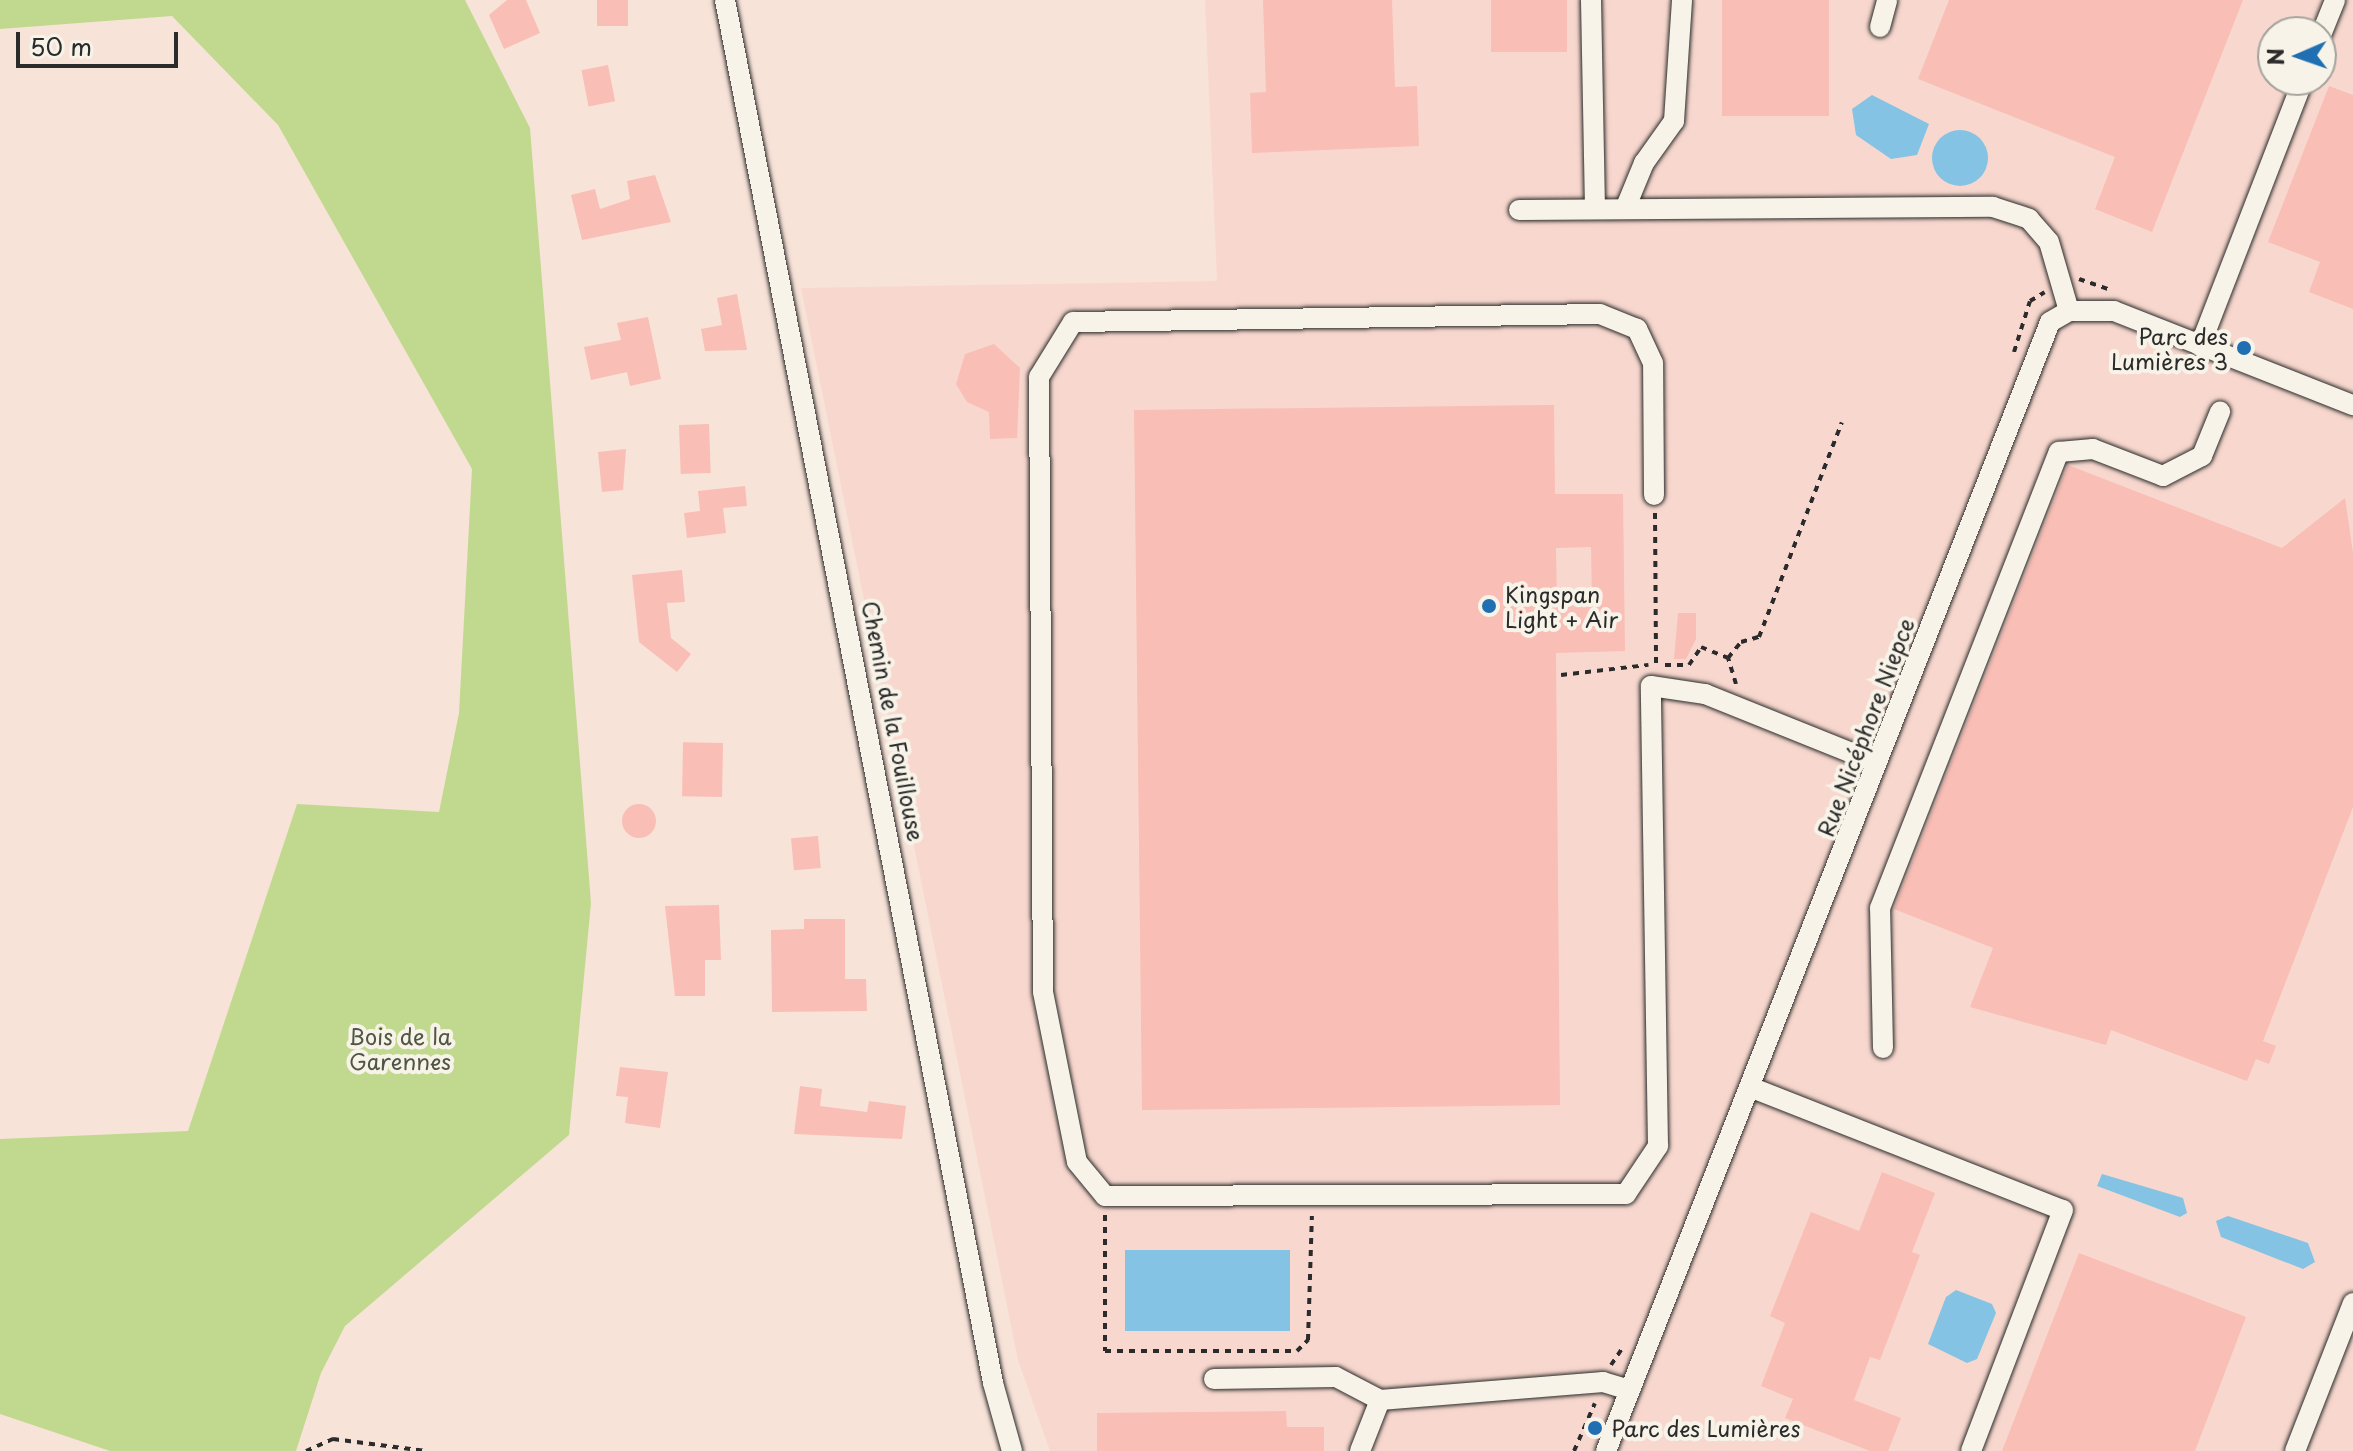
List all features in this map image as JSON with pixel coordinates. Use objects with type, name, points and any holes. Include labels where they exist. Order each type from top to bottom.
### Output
[{"type":"street","name":"Chemin de la Fouillouse","points":[[725,0],[993,1383],[1012,1451]]},
{"type":"street","points":[[1591,0],[1595,209]]},
{"type":"street","points":[[1625,209],[1644,163],[1674,121],[1682,0]]},
{"type":"street","points":[[1880,27],[1887,0]]},
{"type":"street","points":[[2200,346],[2297,96]]},
{"type":"street","points":[[1519,210],[1993,207],[2029,219],[2049,242],[2069,311],[2114,311],[2353,405]]},
{"type":"street","name":"Rue Nicéphore Niepce","points":[[1609,1450],[2038,348],[2050,322],[2069,311]]},
{"type":"street","points":[[1654,495],[1653,363],[1637,329],[1600,314],[1073,322],[1039,377],[1043,992],[1077,1162],[1105,1196],[1626,1194],[1658,1146],[1651,686],[1679,686],[1877,763]]},
{"type":"street","points":[[1883,1048],[1880,908],[2059,452],[2093,449],[2163,476],[2202,456],[2220,412]]},
{"type":"street","points":[[1750,1087],[2063,1210],[1971,1451]]},
{"type":"street","points":[[2295,1451],[2353,1303]]},
{"type":"street","points":[[1214,1379],[1336,1377],[1380,1400],[1603,1382],[1630,1390]]},
{"type":"street","points":[[1360,1451],[1380,1400]]},
{"type":"path","points":[[1737,708],[1744,693],[1731,679],[1728,658],[1741,642],[1759,637],[1842,422]]},
{"type":"path","points":[[1654,495],[1656,665]]},
{"type":"path","points":[[1105,1196],[1105,1351],[1297,1351],[1308,1340],[1312,1196]]},
{"type":"path","points":[[306,1451],[333,1439],[426,1451]]},
{"type":"shaded area","name":"Parc des Lumières","points":[[1205,0],[2353,0],[2353,1451],[1050,1451],[1018,1360],[801,288],[1217,281]]},
{"type":"green space","name":"Bois de la Garennes","points":[[0,0],[465,0],[530,128],[591,903],[569,1135],[345,1326],[321,1373],[296,1451],[110,1451],[0,1414],[0,1139],[188,1131],[297,804],[439,812],[459,713],[472,469],[278,125],[172,16],[0,29]]},
{"type":"water","points":[[1872,95],[1929,124],[1917,155],[1891,159],[1856,135],[1852,109]]},
{"type":"water","points":[[1960,130],[1980,138],[1988,158],[1980,178],[1960,186],[1940,178],[1932,158],[1940,138]]},
{"type":"water","points":[[2102,1174],[2183,1198],[2187,1213],[2180,1217],[2097,1186]]},
{"type":"water","points":[[2228,1216],[2308,1243],[2315,1262],[2303,1269],[2221,1237],[2216,1221]]},
{"type":"water","points":[[1125,1250],[1290,1250],[1290,1331],[1125,1331]]},
{"type":"water","points":[[1956,1290],[1992,1304],[1996,1313],[1977,1359],[1967,1363],[1928,1344],[1946,1297]]},
{"type":"building","points":[[507,0],[526,0],[540,33],[504,49],[489,15]]},
{"type":"building","points":[[597,0],[628,0],[628,26],[597,26]]},
{"type":"building","points":[[1263,0],[1392,0],[1395,87],[1417,86],[1419,146],[1252,153],[1250,93],[1266,92]]},
{"type":"building","points":[[1491,0],[1567,0],[1567,52],[1491,52]]},
{"type":"building","points":[[1722,0],[1829,0],[1829,116],[1722,116]]},
{"type":"building","points":[[1949,0],[2243,0],[2152,232],[2095,209],[2115,157],[1918,79]]},
{"type":"building","points":[[608,65],[615,101],[589,106],[581,70]]},
{"type":"building","points":[[2337,89],[2353,95],[2353,309],[2309,292],[2320,262],[2268,242],[2325,96],[2337,96]]},
{"type":"building","points":[[655,175],[671,222],[582,240],[571,195],[595,189],[600,209],[630,199],[627,181]]},
{"type":"building","points":[[737,294],[747,350],[705,351],[701,329],[722,325],[717,298]]},
{"type":"building","points":[[648,317],[661,379],[630,386],[627,372],[591,380],[584,347],[621,340],[617,323]]},
{"type":"building","points":[[994,344],[1020,368],[1017,438],[990,439],[989,412],[967,402],[956,384],[965,354]]},
{"type":"building","points":[[1554,405],[1555,494],[1623,494],[1625,651],[1556,653],[1560,1105],[1142,1110],[1134,410]],"holes":[[[1591,547],[1592,601],[1557,602],[1556,548]]]},
{"type":"building","points":[[709,424],[711,473],[681,474],[679,425]]},
{"type":"building","points":[[626,449],[623,490],[602,492],[598,452]]},
{"type":"building","points":[[2068,465],[2282,548],[2345,498],[2353,553],[2353,807],[2263,1041],[2276,1046],[2269,1064],[2256,1059],[2247,1081],[2111,1030],[2106,1045],[1970,1007],[1993,948],[1894,909]]},
{"type":"building","points":[[745,486],[747,506],[723,508],[726,533],[687,538],[684,513],[700,511],[698,491]]},
{"type":"building","points":[[682,570],[685,602],[667,603],[671,638],[691,654],[677,672],[639,642],[632,575]]},
{"type":"building","points":[[1678,613],[1696,613],[1696,639],[1686,659],[1674,659]]},
{"type":"building","points":[[683,742],[723,743],[722,797],[682,796]]},
{"type":"building","points":[[639,804],[651,809],[656,821],[651,833],[639,838],[627,833],[622,821],[627,809]]},
{"type":"building","points":[[818,836],[821,868],[794,870],[791,838]]},
{"type":"building","points":[[719,905],[721,960],[705,960],[705,996],[675,996],[665,906]]},
{"type":"building","points":[[804,919],[845,919],[845,979],[866,979],[867,1011],[772,1012],[771,930],[804,929]]},
{"type":"building","points":[[620,1067],[668,1072],[660,1128],[625,1123],[628,1097],[616,1096]]},
{"type":"building","points":[[800,1086],[822,1089],[820,1106],[867,1112],[869,1101],[906,1106],[902,1139],[794,1134]]},
{"type":"building","points":[[1882,1172],[1935,1193],[1912,1252],[1920,1255],[1880,1360],[1870,1357],[1854,1400],[1901,1418],[1888,1451],[1870,1451],[1785,1418],[1793,1399],[1761,1386],[1785,1323],[1770,1316],[1811,1212],[1859,1231]]},
{"type":"building","points":[[2079,1253],[2246,1317],[2195,1451],[2002,1451]]},
{"type":"building","points":[[1286,1411],[1287,1427],[1324,1427],[1324,1451],[1097,1451],[1097,1413]]},
{"type":"place","name":"Parc des Lumières 3","points":[[2244,348]]},
{"type":"place","name":"Kingspan Light + Air","points":[[1489,606]]},
{"type":"place","name":"Parc des Lumières","points":[[1595,1428]]}]
